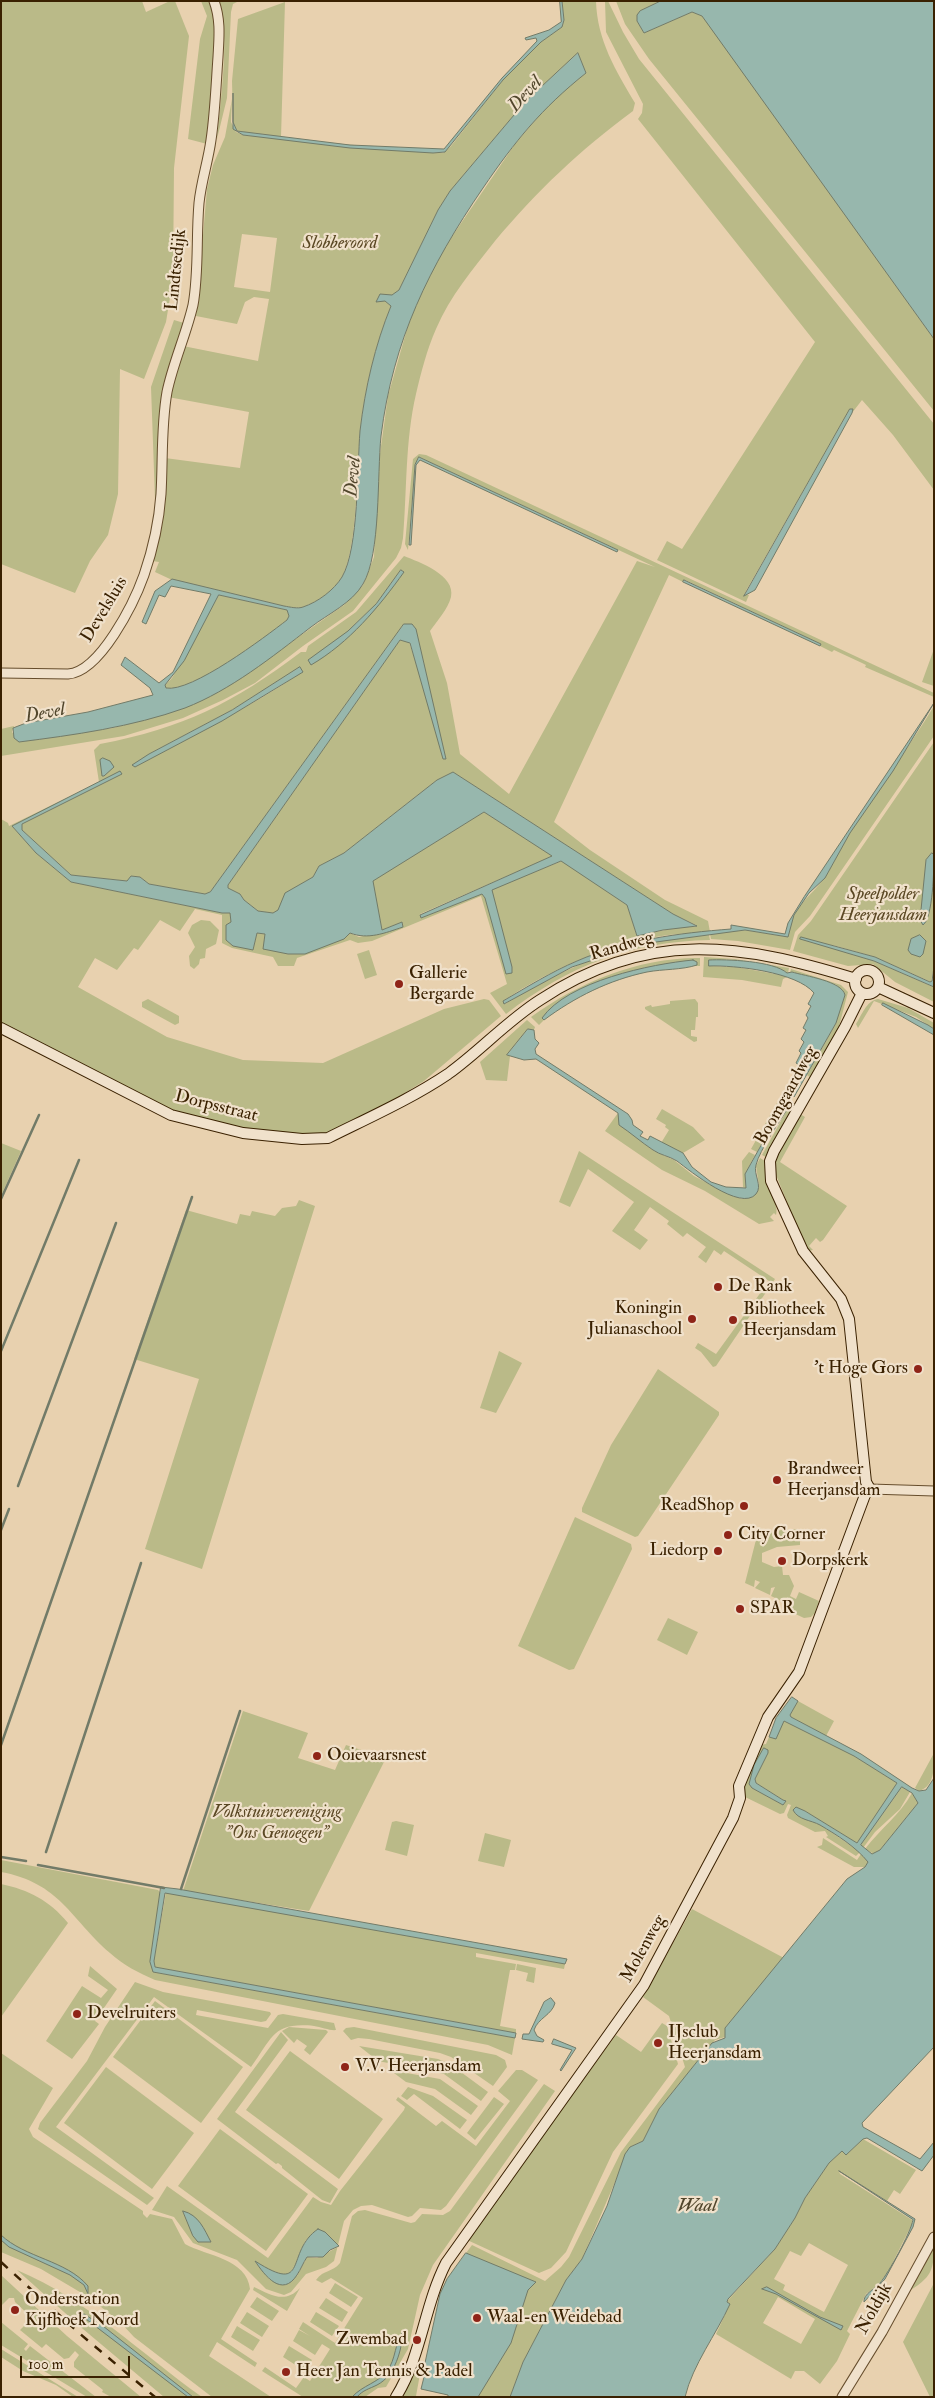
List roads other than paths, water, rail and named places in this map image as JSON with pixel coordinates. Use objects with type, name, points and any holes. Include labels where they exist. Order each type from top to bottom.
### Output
[{"type":"main road","name":"Randweg","points":[[429,1085],[460,1065],[539,1000],[585,974],[643,955],[703,948],[747,951],[789,959],[856,979]]},
{"type":"main road","points":[[863,971],[871,971],[878,979],[878,987],[871,994],[862,993],[856,987],[856,979],[863,971]]},
{"type":"main road","points":[[878,987],[934,1013]]},
{"type":"main road","name":"Boomgaardweg","points":[[862,993],[770,1161],[771,1181],[803,1251],[845,1307],[852,1332],[866,1482],[870,1489]]},
{"type":"main road","name":"Dorpsstraat","points":[[1,1028],[171,1115],[220,1128],[253,1134],[302,1140],[328,1138],[429,1085]]},
{"type":"main road","name":"Molenweg","points":[[396,2397],[414,2363],[431,2299],[446,2263],[635,1998],[724,1834],[740,1798],[739,1786],[752,1752],[768,1717],[799,1672],[865,1495],[870,1489]]},
{"type":"street","name":"Lindtsedijk","points":[[154,539],[161,495],[167,391],[192,306],[202,178],[214,121],[219,23],[214,1]]},
{"type":"street","name":"Develsluis","points":[[1,673],[74,674],[94,660],[120,623],[136,594],[154,539]]},
{"type":"street","points":[[870,1489],[934,1491]]},
{"type":"street","name":"Noldijk","points":[[842,2397],[882,2332],[934,2236]]},
{"type":"water","points":[[560,1],[562,1],[564,20],[562,27],[541,42],[503,80],[445,152],[433,153],[350,148],[243,135],[233,129],[233,122],[237,131],[350,145],[444,149],[502,78],[537,41],[536,38],[526,40],[525,38],[549,30],[561,22]]},
{"type":"water","points":[[661,1],[934,1],[934,339],[702,16],[692,12],[644,33],[637,21],[637,15],[640,11]]},
{"type":"water","points":[[578,53],[586,73],[556,99],[530,126],[495,171],[446,247],[416,306],[394,368],[387,401],[381,436],[376,534],[373,554],[369,571],[358,591],[346,603],[251,672],[202,701],[165,715],[124,725],[19,742],[14,738],[13,728],[26,723],[88,712],[153,695],[150,688],[121,665],[125,657],[159,683],[173,672],[211,594],[171,586],[165,597],[159,595],[146,624],[142,622],[155,591],[172,579],[296,608],[309,605],[320,599],[339,582],[348,564],[352,547],[360,431],[371,367],[391,306],[385,301],[376,302],[380,294],[392,295],[399,290],[438,210],[450,191],[525,102]],"holes":[[[219,595],[287,610],[289,616],[287,620],[228,662],[192,682],[166,688],[165,685],[184,661]]]},
{"type":"water","points":[[850,409],[853,409],[852,413],[755,590],[744,596]]},
{"type":"water","points":[[419,457],[618,550],[617,552],[420,460],[416,465],[411,545],[409,545],[415,465]]},
{"type":"water","points":[[401,570],[404,572],[351,635],[311,665],[308,660],[348,631],[376,604]]},
{"type":"water","points":[[684,580],[821,644],[820,646],[683,582]]},
{"type":"water","points":[[404,624],[412,624],[416,629],[446,759],[443,759],[410,643],[400,640],[228,885],[228,888],[240,894],[244,900],[258,911],[273,913],[278,910],[285,893],[313,877],[319,866],[344,853],[437,780],[453,772],[673,914],[697,926],[663,930],[637,936],[627,905],[561,861],[492,890],[512,967],[512,973],[506,974],[485,898],[482,894],[421,918],[420,915],[552,856],[484,812],[373,881],[382,930],[402,922],[403,927],[370,936],[350,933],[344,939],[305,954],[288,954],[263,949],[265,934],[257,933],[253,950],[233,946],[226,940],[226,925],[231,922],[230,913],[222,913],[71,882],[36,853],[12,826],[120,771],[122,774],[22,824],[22,830],[71,875],[127,881],[131,876],[140,877],[149,884],[205,894],[210,892]]},
{"type":"water","points":[[300,667],[303,672],[222,721],[135,767],[132,765],[232,710]]},
{"type":"water","points":[[934,703],[893,771],[850,833],[825,878],[809,893],[794,915],[788,937],[745,930],[641,944],[572,967],[504,1004],[503,1001],[567,965],[595,954],[633,943],[672,935],[731,929],[731,925],[785,934],[788,923],[804,897]]},
{"type":"water","points":[[103,758],[110,761],[114,767],[102,776],[100,760]]},
{"type":"water","points":[[932,853],[934,855],[934,870],[932,892],[929,913],[923,925],[920,920],[926,860]]},
{"type":"water","points":[[920,935],[926,941],[923,954],[920,957],[911,954],[908,950],[911,939]]},
{"type":"water","points":[[801,937],[875,957],[930,982],[932,981],[934,967],[934,987],[874,961],[800,939]]},
{"type":"water","points":[[693,960],[697,962],[697,965],[647,972],[619,980],[593,990],[544,1020],[542,1018],[554,1005],[590,984],[634,970]]},
{"type":"water","points":[[709,960],[761,963],[781,969],[787,973],[792,972],[822,980],[842,990],[845,995],[836,1023],[794,1097],[789,1090],[797,1078],[794,1075],[799,1065],[796,1063],[801,1053],[799,1051],[804,1042],[801,1039],[806,1030],[803,1028],[808,1018],[806,1015],[811,1006],[808,1004],[814,993],[806,986],[780,975],[734,967],[709,966]]},
{"type":"water","points":[[883,1003],[928,1025],[934,1029],[934,1035],[882,1005]]},
{"type":"water","points":[[528,1029],[534,1030],[535,1039],[539,1043],[535,1049],[536,1054],[628,1114],[633,1125],[643,1132],[640,1136],[648,1140],[650,1136],[683,1153],[692,1167],[711,1182],[726,1187],[746,1188],[745,1174],[782,1108],[788,1108],[758,1159],[755,1169],[759,1187],[756,1194],[749,1198],[739,1198],[716,1188],[677,1161],[649,1147],[619,1125],[618,1113],[536,1059],[524,1060],[507,1055]]},
{"type":"water","name":"Waal","points":[[792,1697],[798,1701],[790,1715],[791,1717],[861,1754],[912,1788],[919,1791],[926,1790],[934,1778],[934,2047],[862,2123],[863,2127],[920,2159],[934,2142],[934,2155],[922,2171],[867,2138],[863,2139],[846,2155],[842,2151],[829,2163],[805,2198],[795,2218],[775,2249],[728,2299],[727,2302],[730,2304],[693,2373],[685,2397],[510,2397],[523,2362],[566,2280],[582,2259],[607,2206],[625,2154],[630,2147],[643,2141],[659,2109],[712,2043],[725,2038],[725,2028],[847,1879],[865,1867],[868,1862],[852,1846],[820,1825],[801,1818],[793,1810],[796,1807],[805,1811],[857,1843],[897,1783],[854,1756],[784,1721],[776,1739],[769,1737],[776,1718]],"holes":[[[902,1787],[912,1793],[918,1803],[880,1850],[872,1854],[861,1845]]]},
{"type":"water","points":[[764,1748],[768,1750],[768,1753],[755,1779],[756,1783],[786,1801],[783,1805],[752,1788],[749,1784],[754,1765]]},
{"type":"water","points":[[161,1887],[567,1959],[565,1964],[165,1893],[154,1961],[155,1967],[516,2033],[515,2038],[153,1972],[150,1962]]},
{"type":"water","points":[[551,1998],[555,2003],[553,2007],[534,2030],[537,2036],[544,2040],[543,2042],[522,2039],[523,2034],[529,2034],[544,2002]]},
{"type":"water","points":[[554,2039],[576,2048],[561,2071],[572,2050],[552,2044]]},
{"type":"water","points":[[839,2171],[915,2219],[913,2227],[885,2279],[864,2302],[865,2296],[880,2283],[889,2270],[904,2243],[913,2220]]},
{"type":"water","points":[[183,2211],[197,2219],[211,2242],[198,2242],[193,2236]]},
{"type":"water","points":[[318,2229],[325,2232],[339,2246],[330,2250],[323,2257],[307,2257],[297,2275],[286,2285],[274,2282],[255,2261],[272,2271],[283,2274],[290,2272],[308,2238]]},
{"type":"water","points":[[1,2235],[22,2249],[79,2277],[88,2286],[88,2294],[84,2285],[70,2275],[9,2247],[1,2240]]},
{"type":"water","name":"Waal-en Weidebad","points":[[466,2253],[536,2282],[528,2290],[511,2343],[478,2397],[448,2397],[448,2395],[421,2389],[425,2373],[423,2372],[440,2294],[447,2279]]},
{"type":"water","points":[[767,2287],[820,2317],[843,2326],[841,2330],[776,2294],[762,2289]]},
{"type":"water","points":[[84,2314],[103,2326],[193,2397],[188,2397],[82,2316]]},
{"type":"water","points":[[403,2331],[399,2354],[389,2375],[383,2381],[357,2397],[352,2397],[387,2371]]},
{"type":"waterway","points":[[1,1199],[39,1115]]},
{"type":"waterway","points":[[1,1351],[79,1160]]},
{"type":"waterway","points":[[1,1745],[192,1197]]},
{"type":"waterway","points":[[18,1486],[116,1223]]},
{"type":"waterway","points":[[1,1530],[9,1509]]},
{"type":"waterway","points":[[46,1852],[141,1563]]},
{"type":"waterway","points":[[181,1889],[240,1711]]},
{"type":"waterway","points":[[1,1857],[26,1861]]},
{"type":"waterway","points":[[38,1865],[164,1888]]},
{"type":"railway","points":[[1,2262],[79,2333],[155,2397]]},
{"type":"place","name":"Gallerie Bergarde","points":[[399,984]]},
{"type":"place","name":"De Rank","points":[[718,1287]]},
{"type":"place","name":"Koningin Julianaschool","points":[[692,1319]]},
{"type":"place","name":"Bibliotheek Heerjansdam","points":[[733,1320]]},
{"type":"place","name":"'t Hoge Gors","points":[[918,1369]]},
{"type":"place","name":"Brandweer Heerjansdam","points":[[777,1480]]},
{"type":"place","name":"ReadShop","points":[[744,1506]]},
{"type":"place","name":"City Corner","points":[[728,1535]]},
{"type":"place","name":"Liedorp","points":[[718,1551]]},
{"type":"place","name":"Dorpskerk","points":[[782,1561]]},
{"type":"place","name":"SPAR","points":[[740,1609]]},
{"type":"place","name":"Ooievaarsnest","points":[[317,1756]]},
{"type":"place","name":"Develruiters","points":[[77,2014]]},
{"type":"place","name":"IJsclub Heerjansdam","points":[[658,2043]]},
{"type":"place","name":"V.V. Heerjansdam","points":[[345,2067]]},
{"type":"place","name":"Onderstation Kijfhoek Noord","points":[[15,2310]]},
{"type":"place","name":"Waal-en Weidebad","points":[[477,2318]]},
{"type":"place","name":"Zwembad","points":[[417,2340]]},
{"type":"place","name":"Heer Jan Tennis & Padel","points":[[286,2372]]},
{"type":"water label","name":"Devel","points":[[526,95]]},
{"type":"water label","name":"Devel","points":[[354,477]]},
{"type":"water label","name":"Devel","points":[[45,714]]},
{"type":"park label","name":"Slobberoord","points":[[340,244]]},
{"type":"park label","name":"Speelpolder Heerjansdam","points":[[883,905]]},
{"type":"park label","name":"Volkstuinvereniging \"Ons Genoegen\"","points":[[277,1824]]}]
